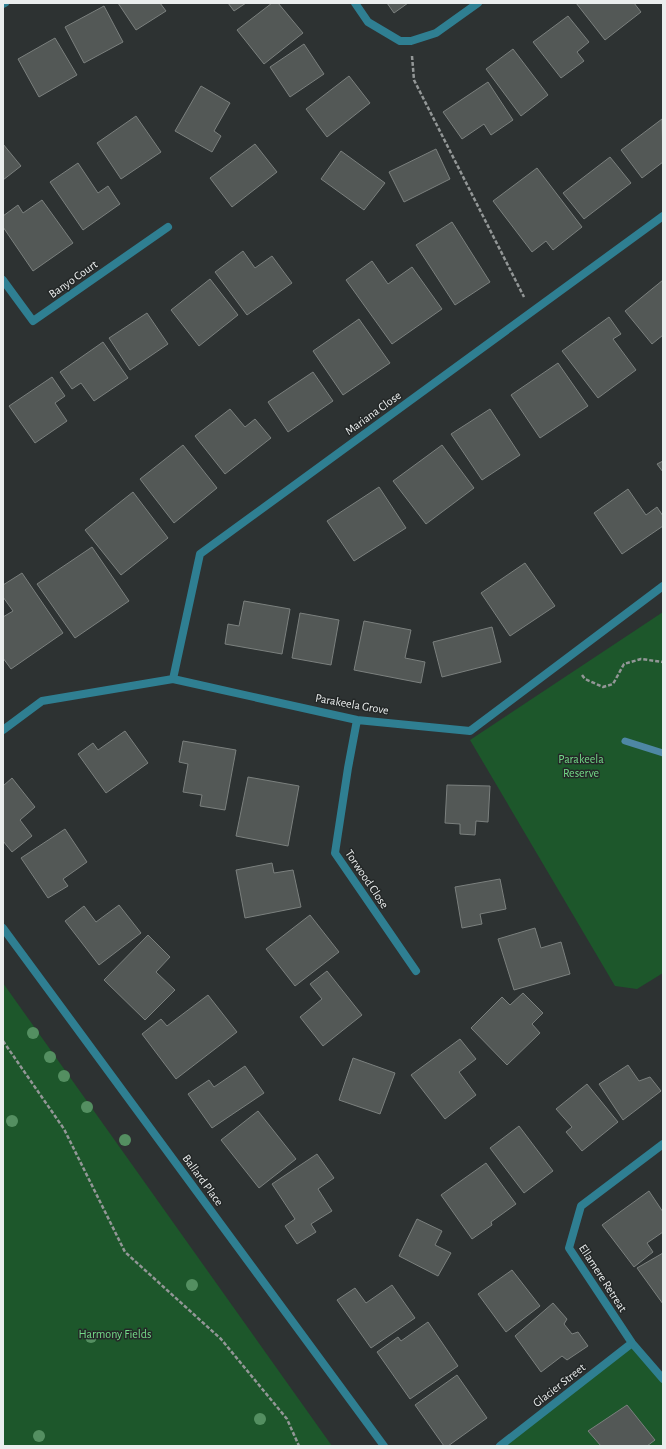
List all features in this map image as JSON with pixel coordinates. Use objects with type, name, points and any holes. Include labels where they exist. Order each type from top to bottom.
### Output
[{"type":"street","points":[[355,3],[368,22],[400,41],[411,41],[436,33],[478,3]]},
{"type":"street","name":"Mariana Close","points":[[173,678],[200,554],[663,216]]},
{"type":"street","name":"Banyo Court","points":[[3,280],[33,321],[168,227]]},
{"type":"street","name":"Parakeela Grove","points":[[3,730],[42,701],[173,678],[357,720],[470,731],[663,586]]},
{"type":"street","name":"Torwood Close","points":[[357,720],[335,853],[416,971]]},
{"type":"street","name":"Ballard Place","points":[[3,928],[384,1446]]},
{"type":"street","name":"Ellamere Retreat","points":[[663,1144],[581,1206],[569,1248],[632,1343],[663,1379]]},
{"type":"street","name":"Glacier Street","points":[[500,1446],[632,1343]]},
{"type":"path","points":[[411,41],[414,80],[521,292],[534,310]]},
{"type":"path","points":[[582,675],[585,679],[602,687],[613,684],[624,664],[642,659],[663,662]]},
{"type":"path","points":[[3,1041],[64,1129],[125,1252],[221,1339],[287,1419],[299,1446]]},
{"type":"green space","name":"Parakeela Reserve","points":[[663,612],[663,973],[637,989],[615,986],[470,740]]},
{"type":"green space","name":"Harmony Fields","points":[[3,983],[332,1446],[3,1446]]},
{"type":"green space","points":[[632,1343],[663,1379],[663,1446],[500,1446]]},
{"type":"building","points":[[118,3],[160,3],[166,11],[136,30]]},
{"type":"building","points":[[228,3],[246,3],[234,11]]},
{"type":"building","points":[[272,3],[278,3],[303,33],[264,64],[237,30]]},
{"type":"building","points":[[387,3],[408,3],[394,13]]},
{"type":"building","points":[[576,3],[634,3],[641,12],[605,40]]},
{"type":"building","points":[[104,6],[123,42],[84,63],[65,27]]},
{"type":"building","points":[[568,16],[589,42],[577,52],[584,61],[561,78],[533,42]]},
{"type":"building","points":[[55,38],[77,75],[39,97],[18,59]]},
{"type":"building","points":[[304,44],[324,74],[290,97],[270,67]]},
{"type":"building","points":[[513,49],[548,95],[521,116],[486,69]]},
{"type":"building","points":[[349,76],[370,103],[327,137],[306,109]]},
{"type":"building","points":[[488,82],[513,120],[491,135],[484,124],[462,139],[443,112]]},
{"type":"building","points":[[201,86],[230,103],[214,131],[221,136],[212,152],[175,131]]},
{"type":"building","points":[[136,116],[161,152],[121,179],[97,143]]},
{"type":"building","points":[[662,119],[663,162],[642,178],[621,150]]},
{"type":"building","points":[[3,144],[21,166],[3,180]]},
{"type":"building","points":[[255,144],[277,172],[232,207],[210,178]]},
{"type":"building","points":[[436,149],[450,179],[404,202],[389,172]]},
{"type":"building","points":[[341,151],[385,183],[364,210],[321,179]]},
{"type":"building","points":[[610,157],[631,183],[584,219],[563,193]]},
{"type":"building","points":[[78,163],[98,193],[108,186],[120,204],[83,230],[50,182]]},
{"type":"building","points":[[537,168],[582,227],[553,250],[546,241],[532,252],[493,201]]},
{"type":"building","points":[[42,200],[73,243],[33,271],[3,227],[3,216],[18,205],[23,213]]},
{"type":"building","points":[[452,222],[490,282],[455,305],[416,245]]},
{"type":"building","points":[[243,251],[255,268],[272,256],[292,283],[247,315],[215,272]]},
{"type":"building","points":[[372,261],[388,284],[412,267],[442,309],[392,344],[346,280]]},
{"type":"building","points":[[210,279],[238,315],[199,346],[171,310]]},
{"type":"building","points":[[663,280],[663,335],[652,344],[625,311]]},
{"type":"building","points":[[147,313],[168,344],[130,370],[109,338]]},
{"type":"building","points":[[609,317],[621,334],[613,339],[636,370],[598,398],[562,351]]},
{"type":"building","points":[[359,319],[390,363],[343,395],[313,351]]},
{"type":"building","points":[[103,342],[128,378],[94,401],[81,383],[72,389],[60,372]]},
{"type":"building","points":[[558,363],[588,406],[540,438],[511,395]]},
{"type":"building","points":[[313,372],[333,401],[288,432],[268,402]]},
{"type":"building","points":[[52,377],[65,396],[55,403],[67,421],[35,443],[9,406]]},
{"type":"building","points":[[230,409],[245,427],[255,419],[271,438],[225,474],[195,436]]},
{"type":"building","points":[[490,409],[520,455],[482,480],[451,434]]},
{"type":"building","points":[[183,445],[217,488],[174,523],[140,479]]},
{"type":"building","points":[[442,445],[474,488],[426,524],[393,481]]},
{"type":"building","points":[[663,461],[663,472],[657,464]]},
{"type":"building","points":[[379,487],[406,528],[354,561],[327,521]]},
{"type":"building","points":[[628,489],[646,515],[657,507],[663,516],[663,526],[622,554],[594,513]]},
{"type":"building","points":[[133,492],[168,538],[121,575],[85,530]]},
{"type":"building","points":[[92,547],[129,601],[75,638],[37,584]]},
{"type":"building","points":[[525,563],[555,606],[510,636],[481,593]]},
{"type":"building","points":[[22,573],[63,633],[11,669],[3,658],[3,617],[13,611],[3,597],[3,585]]},
{"type":"building","points":[[244,601],[290,609],[282,654],[225,644],[228,624],[239,626]]},
{"type":"building","points":[[300,613],[339,620],[331,665],[292,658]]},
{"type":"building","points":[[364,621],[411,630],[405,658],[425,662],[421,683],[354,670]]},
{"type":"building","points":[[492,627],[501,662],[442,677],[433,642]]},
{"type":"building","points":[[125,731],[148,763],[106,793],[78,754],[93,743],[98,750]]},
{"type":"building","points":[[183,741],[236,750],[225,810],[200,806],[202,795],[183,792],[188,764],[179,762]]},
{"type":"building","points":[[248,777],[299,786],[288,846],[236,836]]},
{"type":"building","points":[[12,778],[35,807],[20,820],[32,836],[12,852],[3,841],[3,786]]},
{"type":"building","points":[[447,785],[490,786],[488,822],[476,821],[475,835],[460,834],[460,824],[445,823]]},
{"type":"building","points":[[65,829],[87,862],[63,879],[68,886],[48,898],[21,858]]},
{"type":"building","points":[[272,863],[274,873],[293,870],[301,907],[245,918],[236,870]]},
{"type":"building","points":[[500,879],[506,909],[480,914],[482,924],[462,928],[455,887]]},
{"type":"building","points":[[119,905],[141,933],[99,965],[65,921],[84,906],[96,922]]},
{"type":"building","points":[[310,915],[339,952],[295,986],[266,949]]},
{"type":"building","points":[[535,928],[541,948],[561,942],[570,974],[514,990],[498,939]]},
{"type":"building","points":[[148,935],[170,957],[156,972],[175,990],[145,1020],[104,980]]},
{"type":"building","points":[[327,971],[362,1015],[323,1046],[300,1017],[322,999],[310,984]]},
{"type":"building","points":[[523,993],[543,1013],[532,1024],[540,1033],[507,1065],[471,1028],[502,997],[510,1005]]},
{"type":"building","points":[[208,995],[237,1032],[176,1079],[142,1034],[161,1019],[167,1026]]},
{"type":"building","points":[[460,1039],[476,1059],[459,1072],[476,1095],[445,1119],[411,1075]]},
{"type":"building","points":[[353,1058],[395,1073],[380,1114],[339,1100]]},
{"type":"building","points":[[628,1065],[639,1081],[650,1077],[661,1091],[623,1120],[599,1084]]},
{"type":"building","points":[[245,1066],[264,1093],[212,1128],[188,1094],[209,1080],[214,1087]]},
{"type":"building","points":[[587,1084],[618,1122],[582,1151],[566,1132],[572,1127],[556,1109]]},
{"type":"building","points":[[258,1111],[296,1159],[259,1188],[221,1140]]},
{"type":"building","points":[[519,1126],[553,1171],[524,1193],[490,1148]]},
{"type":"building","points":[[317,1154],[334,1178],[318,1189],[332,1211],[311,1224],[316,1232],[297,1244],[285,1226],[295,1219],[272,1184]]},
{"type":"building","points":[[486,1163],[516,1204],[491,1222],[492,1225],[472,1239],[441,1195]]},
{"type":"building","points":[[649,1191],[663,1212],[663,1232],[647,1243],[653,1252],[634,1267],[602,1225]]},
{"type":"building","points":[[417,1219],[442,1231],[435,1245],[451,1253],[438,1276],[399,1256]]},
{"type":"building","points":[[663,1253],[663,1304],[637,1268]]},
{"type":"building","points":[[512,1270],[540,1306],[506,1332],[478,1294]]},
{"type":"building","points":[[392,1285],[415,1318],[371,1348],[337,1300],[355,1288],[366,1303]]},
{"type":"building","points":[[553,1303],[567,1319],[564,1324],[572,1334],[578,1332],[588,1346],[567,1360],[562,1356],[541,1372],[515,1336]]},
{"type":"building","points":[[428,1322],[458,1366],[410,1399],[377,1352],[398,1337],[401,1341]]},
{"type":"building","points":[[457,1375],[487,1418],[448,1446],[444,1446],[415,1405]]},
{"type":"building","points":[[627,1405],[655,1440],[647,1446],[601,1446],[588,1431]]},
{"type":"waterway","points":[[625,741],[663,753]]}]
